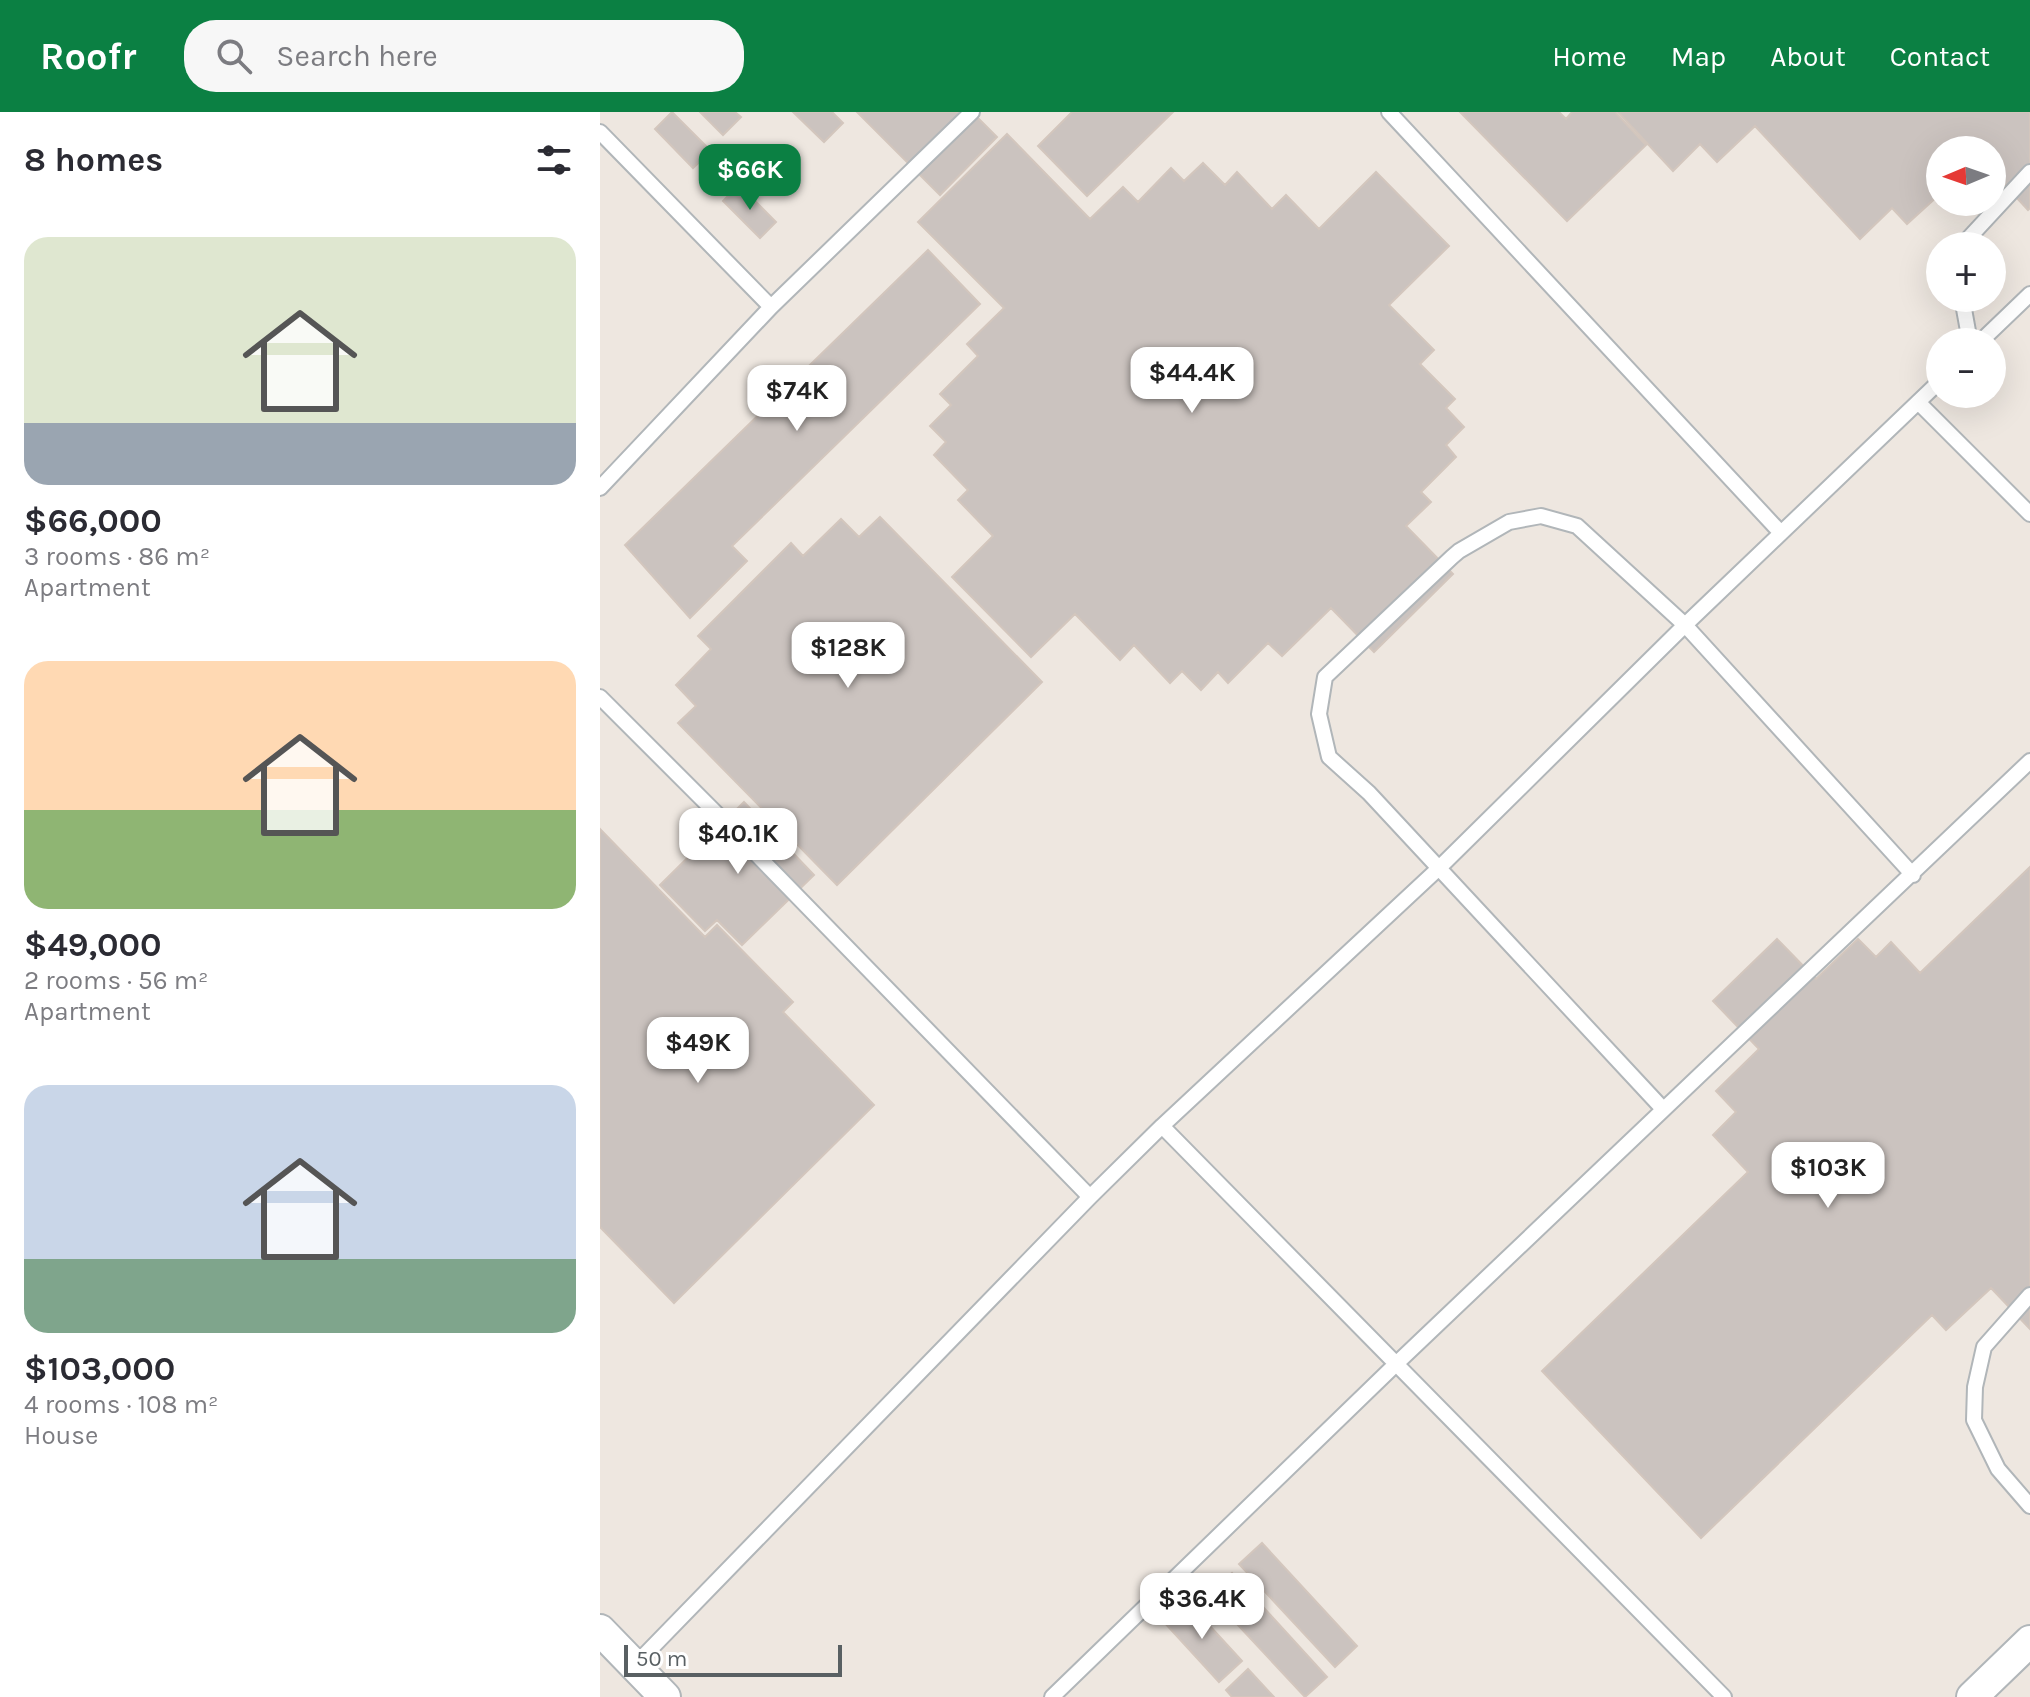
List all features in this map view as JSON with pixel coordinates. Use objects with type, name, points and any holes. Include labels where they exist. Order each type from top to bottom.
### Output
[{"type":"street","points":[[600,1630],[665,1697]]},
{"type":"street","points":[[1972,1697],[2030,1641]]},
{"type":"lane","points":[[600,488],[771,307],[972,112]]},
{"type":"lane","points":[[1389,112],[1781,533]]},
{"type":"lane","points":[[600,132],[771,307]]},
{"type":"lane","points":[[1974,232],[2030,172]]},
{"type":"lane","points":[[1995,328],[2030,294]]},
{"type":"lane","points":[[634,1666],[1162,1126],[1439,868],[1685,625],[1926,394]]},
{"type":"lane","points":[[1918,402],[2030,514]]},
{"type":"lane","points":[[1663,1109],[1369,793],[1329,757],[1319,714],[1325,677],[1459,551],[1509,522],[1541,516],[1577,526],[1685,625],[1913,875]]},
{"type":"lane","points":[[600,697],[1090,1197]]},
{"type":"lane","points":[[1052,1697],[1396,1364],[2030,761]]},
{"type":"lane","points":[[1162,1126],[1724,1697]]},
{"type":"lane","points":[[2030,1295],[1984,1347],[1975,1387],[1974,1420],[1998,1469],[2030,1506]]},
{"type":"building","points":[[672,112],[711,151],[693,168],[655,129]]},
{"type":"building","points":[[700,112],[735,112],[741,117],[723,135]]},
{"type":"building","points":[[793,112],[832,112],[843,123],[824,142]]},
{"type":"building","points":[[857,112],[972,112],[997,137],[940,195]]},
{"type":"building","points":[[1072,112],[1173,112],[1087,196],[1038,146]]},
{"type":"building","points":[[1460,112],[1559,112],[1566,119],[1572,112],[1615,112],[1646,145],[1567,221]]},
{"type":"building","points":[[1618,112],[2030,112],[2028,210],[2006,186],[2006,136],[1926,136],[1926,207],[1907,224],[1892,208],[1860,239],[1755,126],[1717,162],[1700,144],[1673,171]]},
{"type":"building","points":[[1007,134],[1090,219],[1123,187],[1138,202],[1171,168],[1184,181],[1203,163],[1225,185],[1237,172],[1272,209],[1286,195],[1319,229],[1376,172],[1449,246],[1389,305],[1434,350],[1420,364],[1455,399],[1446,408],[1464,427],[1446,445],[1456,457],[1421,492],[1431,502],[1406,526],[1453,574],[1374,652],[1331,608],[1282,656],[1268,643],[1228,683],[1218,672],[1201,690],[1182,671],[1170,683],[1134,645],[1120,660],[1075,614],[1031,657],[952,577],[993,536],[958,500],[968,490],[934,455],[946,442],[930,426],[951,405],[940,394],[978,356],[967,344],[1004,308],[918,222]]},
{"type":"building","points":[[739,185],[776,222],[760,238],[723,201]]},
{"type":"building","points":[[928,250],[980,304],[732,546],[747,561],[690,618],[625,545]]},
{"type":"building","points":[[880,517],[1042,682],[837,885],[678,723],[696,706],[676,685],[711,649],[698,636],[791,543],[803,556],[841,519],[859,537]]},
{"type":"building","points":[[744,802],[814,875],[742,945],[717,920],[705,931],[660,885]]},
{"type":"building","points":[[600,829],[705,937],[717,925],[793,1002],[783,1012],[874,1105],[674,1303],[600,1227]]},
{"type":"building","points":[[2030,867],[2030,1329],[1991,1288],[1946,1330],[1932,1315],[1701,1538],[1542,1371],[1748,1172],[1713,1135],[1736,1112],[1716,1091],[1759,1049],[1713,1001],[1777,939],[1816,979],[1858,939],[1876,957],[1891,942],[1920,973]]},
{"type":"building","points":[[1262,1543],[1357,1646],[1335,1667],[1239,1564]]},
{"type":"building","points":[[1232,1573],[1327,1677],[1305,1697],[1209,1594]]},
{"type":"building","points":[[1186,1600],[1242,1661],[1219,1682],[1163,1621]]},
{"type":"building","points":[[1248,1669],[1274,1697],[1232,1697],[1226,1690]]}]
